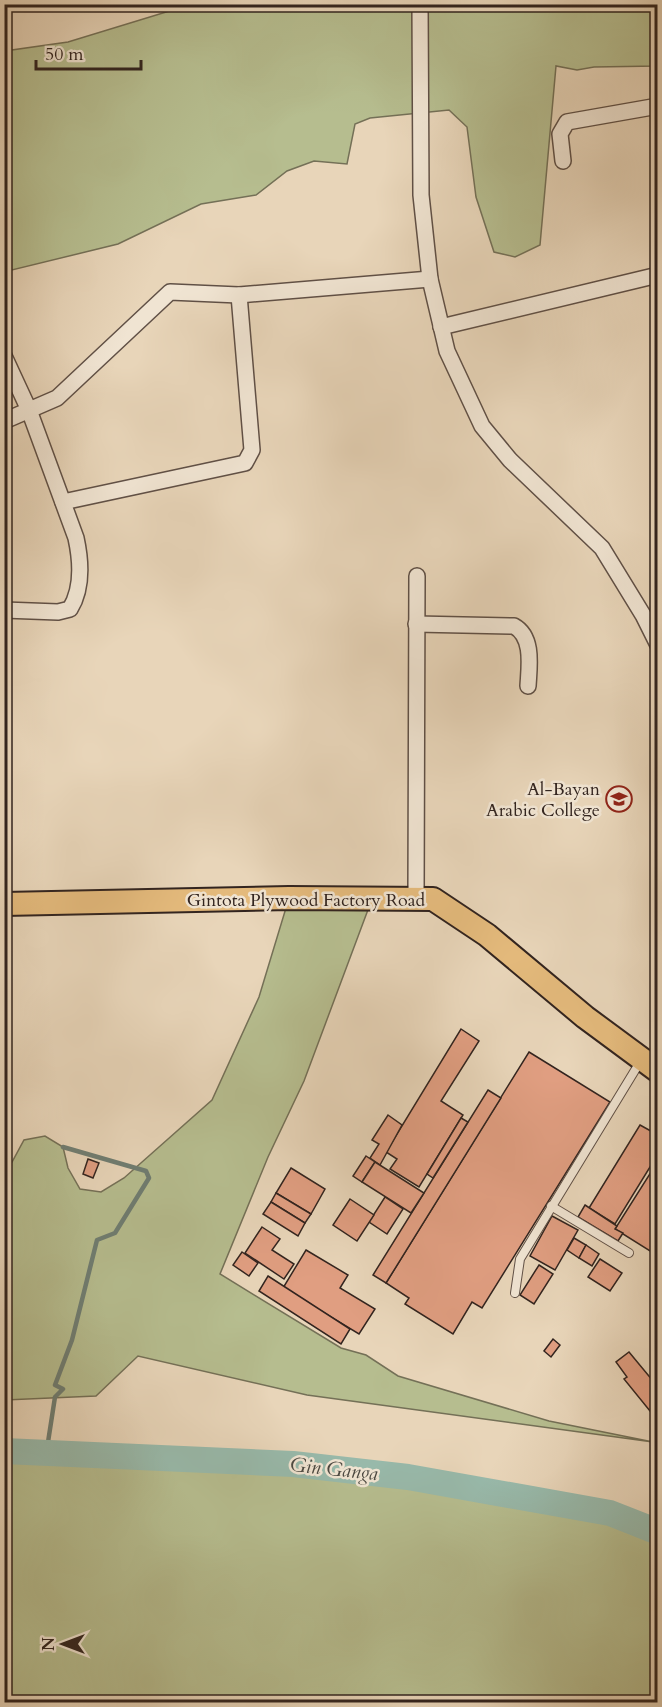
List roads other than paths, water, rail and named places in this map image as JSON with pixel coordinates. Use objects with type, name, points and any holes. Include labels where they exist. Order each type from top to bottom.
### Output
[{"type":"main road","name":"Gintota Plywood Factory Road","points":[[4,904],[416,897],[433,899],[487,935],[585,1017],[652,1063]]},
{"type":"street","points":[[420,4],[421,195],[430,279],[447,351],[482,426],[510,460],[602,548],[643,615],[657,645]]},
{"type":"street","points":[[563,161],[560,134],[567,122],[657,106]]},
{"type":"street","points":[[441,327],[657,275]]},
{"type":"street","points":[[4,421],[57,398],[170,292],[238,295],[430,279]]},
{"type":"street","points":[[63,502],[245,463],[252,450],[238,295]]},
{"type":"street","points":[[4,356],[29,410],[81,559],[77,598],[70,609],[58,612],[4,609]]},
{"type":"street","points":[[416,897],[417,576]]},
{"type":"street","points":[[416,624],[514,626],[521,630],[529,648],[528,686]]},
{"type":"lane","points":[[515,1293],[520,1259],[551,1206],[652,1063]]},
{"type":"lane","points":[[551,1206],[629,1253]]},
{"type":"waterway","points":[[46,1455],[55,1397],[63,1389],[55,1385],[72,1340],[97,1240],[115,1233],[149,1178],[146,1171],[63,1147]]},
{"type":"waterway","name":"Gin Ganga","points":[[4,1451],[293,1464],[408,1477],[610,1513],[658,1532]]},
{"type":"place","name":"Al-Bayan Arabic College","points":[[619,799]]}]
